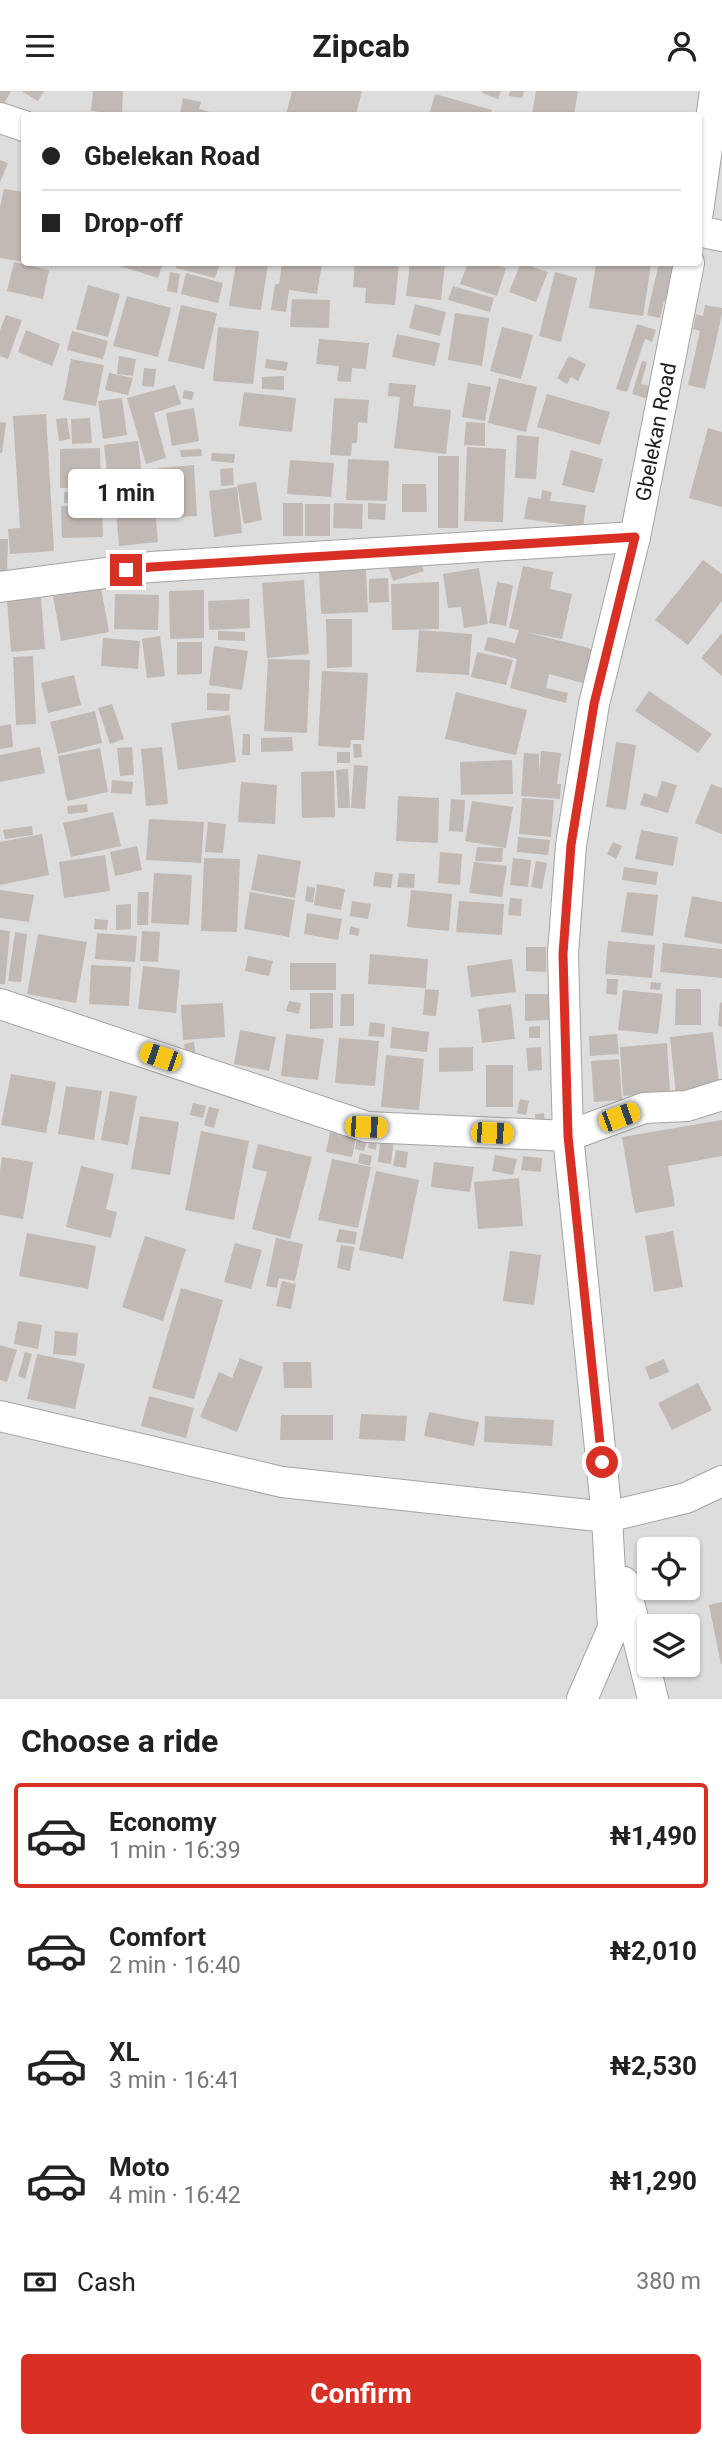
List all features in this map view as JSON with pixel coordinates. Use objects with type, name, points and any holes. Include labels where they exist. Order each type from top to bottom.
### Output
[{"type":"street","points":[[702,184],[715,91]]},
{"type":"street","points":[[0,118],[21,125]]},
{"type":"street","points":[[702,232],[722,236]]},
{"type":"street","name":"Gbelekan Road","points":[[607,1517],[568,1136],[563,954],[571,845],[594,704],[635,537],[688,266]]},
{"type":"street","points":[[0,587],[151,567],[635,537]]},
{"type":"street","points":[[0,1004],[366,1127],[568,1136],[644,1108],[687,1107],[722,1095]]},
{"type":"street","points":[[0,1416],[282,1482],[607,1517],[686,1498],[722,1481]]},
{"type":"street","points":[[582,1699],[613,1627],[607,1517]]},
{"type":"street","points":[[607,1517],[653,1699]]},
{"type":"shaded area","points":[[0,91],[722,91],[722,1699],[0,1699]]},
{"type":"building","points":[[0,91],[11,91],[3,106],[0,104]]},
{"type":"building","points":[[21,91],[44,91],[38,101]]},
{"type":"building","points":[[93,91],[123,91],[122,112],[91,111]]},
{"type":"building","points":[[292,91],[362,91],[357,112],[287,112]]},
{"type":"building","points":[[501,91],[498,99],[482,93]]},
{"type":"building","points":[[510,91],[524,91],[522,98],[509,96]]},
{"type":"building","points":[[536,91],[578,91],[574,112],[532,112]]},
{"type":"building","points":[[435,94],[492,110],[491,112],[430,112]]},
{"type":"building","points":[[183,98],[201,102],[199,109],[210,112],[180,112]]},
{"type":"building","points":[[0,160],[8,163],[0,182]]},
{"type":"building","points":[[4,189],[21,192],[21,262],[0,258],[0,207]]},
{"type":"building","points":[[14,262],[21,266],[49,270],[43,299],[7,291]]},
{"type":"building","points":[[120,266],[162,266],[158,278]]},
{"type":"building","points":[[176,266],[219,266],[215,278]]},
{"type":"building","points":[[236,266],[268,266],[261,310],[229,306]]},
{"type":"building","points":[[282,266],[322,266],[317,294],[289,290],[286,312],[271,310],[275,284],[279,284]]},
{"type":"building","points":[[355,266],[399,266],[395,305],[365,303],[366,288],[353,287]]},
{"type":"building","points":[[410,266],[445,266],[441,300],[406,296]]},
{"type":"building","points":[[467,266],[506,268],[497,296],[460,284]]},
{"type":"building","points":[[520,266],[530,266],[548,272],[536,302],[509,292]]},
{"type":"building","points":[[596,266],[651,266],[643,316],[589,308]]},
{"type":"building","points":[[658,266],[678,266],[673,303],[664,301],[660,318],[647,315]]},
{"type":"building","points":[[170,272],[180,274],[177,293],[167,291]]},
{"type":"building","points":[[555,272],[577,278],[561,342],[539,336]]},
{"type":"building","points":[[186,273],[223,283],[218,303],[181,294]]},
{"type":"building","points":[[88,285],[120,294],[108,337],[76,329]]},
{"type":"building","points":[[453,286],[494,298],[490,312],[448,300]]},
{"type":"building","points":[[127,296],[171,308],[158,357],[113,346]]},
{"type":"building","points":[[292,299],[330,300],[329,328],[290,327]]},
{"type":"building","points":[[415,304],[446,312],[440,336],[409,328]]},
{"type":"building","points":[[181,305],[217,313],[204,369],[168,361]]},
{"type":"building","points":[[705,305],[722,308],[722,314],[705,389],[688,385],[700,331],[693,329],[696,314],[703,316]]},
{"type":"building","points":[[455,313],[489,318],[482,366],[448,360]]},
{"type":"building","points":[[6,315],[22,320],[8,359],[0,356],[0,330]]},
{"type":"building","points":[[637,324],[656,330],[652,342],[645,339],[627,392],[616,389]]},
{"type":"building","points":[[218,327],[259,331],[253,384],[213,381]]},
{"type":"building","points":[[502,327],[533,335],[521,379],[490,371]]},
{"type":"building","points":[[26,330],[60,344],[52,366],[18,352]]},
{"type":"building","points":[[72,331],[108,341],[103,359],[67,350]]},
{"type":"building","points":[[397,334],[440,343],[435,366],[392,357]]},
{"type":"building","points":[[319,339],[369,343],[366,369],[352,368],[351,382],[337,381],[339,366],[316,364]]},
{"type":"building","points":[[119,356],[136,359],[133,376],[117,374]]},
{"type":"building","points":[[569,356],[586,364],[578,381],[571,377],[567,384],[557,378]]},
{"type":"building","points":[[71,359],[104,365],[96,406],[63,400]]},
{"type":"building","points":[[266,359],[288,362],[286,371],[265,368]]},
{"type":"building","points":[[642,361],[647,362],[641,384],[651,386],[648,399],[632,394]]},
{"type":"building","points":[[144,368],[156,369],[154,387],[142,386]]},
{"type":"building","points":[[109,373],[133,378],[128,395],[105,390]]},
{"type":"building","points":[[284,376],[284,390],[262,389],[262,377]]},
{"type":"building","points":[[499,378],[537,387],[526,432],[488,423]]},
{"type":"building","points":[[389,383],[416,385],[413,406],[451,410],[446,454],[394,448],[400,397],[388,396]]},
{"type":"building","points":[[468,383],[491,387],[485,421],[462,417]]},
{"type":"building","points":[[175,385],[181,404],[154,413],[166,458],[146,464],[127,398]]},
{"type":"building","points":[[184,390],[194,392],[192,400],[182,398]]},
{"type":"building","points":[[244,392],[296,398],[292,432],[239,426]]},
{"type":"building","points":[[547,394],[610,412],[600,445],[537,427]]},
{"type":"building","points":[[122,398],[127,435],[103,439],[98,401]]},
{"type":"building","points":[[334,398],[369,400],[367,423],[358,422],[357,443],[352,443],[351,456],[330,455]]},
{"type":"building","points":[[194,408],[199,441],[172,446],[166,413]]},
{"type":"building","points":[[46,414],[54,551],[10,554],[8,529],[20,528],[13,416]]},
{"type":"building","points":[[67,418],[70,439],[59,441],[56,419]]},
{"type":"building","points":[[90,418],[92,443],[72,444],[71,419]]},
{"type":"building","points":[[0,422],[6,423],[2,453],[0,453]]},
{"type":"building","points":[[466,422],[485,423],[485,446],[464,445]]},
{"type":"building","points":[[708,428],[722,432],[722,507],[689,498]]},
{"type":"building","points":[[517,435],[539,437],[536,479],[515,478]]},
{"type":"building","points":[[138,441],[144,493],[110,497],[104,445]]},
{"type":"building","points":[[467,447],[506,449],[503,522],[464,521]]},
{"type":"building","points":[[100,448],[101,487],[60,488],[60,449]]},
{"type":"building","points":[[201,449],[202,456],[181,457],[180,450]]},
{"type":"building","points":[[571,450],[603,459],[594,493],[562,485]]},
{"type":"building","points":[[212,453],[235,454],[234,463],[211,461]]},
{"type":"building","points":[[438,456],[459,456],[458,528],[438,528]]},
{"type":"building","points":[[348,459],[389,461],[387,501],[346,500]]},
{"type":"building","points":[[290,460],[334,463],[331,497],[287,494]]},
{"type":"building","points":[[194,465],[197,516],[161,518],[158,468]]},
{"type":"building","points":[[233,468],[234,485],[221,486],[220,469]]},
{"type":"building","points":[[256,482],[262,520],[244,524],[237,485]]},
{"type":"building","points":[[402,484],[426,484],[427,512],[402,512]]},
{"type":"building","points":[[237,487],[242,533],[214,537],[209,491]]},
{"type":"building","points":[[99,490],[99,501],[64,503],[64,492]]},
{"type":"building","points":[[542,490],[552,492],[550,501],[586,505],[583,527],[524,519],[528,497],[541,499]]},
{"type":"building","points":[[154,496],[158,542],[119,546],[115,500]]},
{"type":"building","points":[[283,503],[303,503],[303,536],[283,536]]},
{"type":"building","points":[[334,503],[363,504],[362,529],[333,528]]},
{"type":"building","points":[[368,503],[386,504],[385,520],[368,519]]},
{"type":"building","points":[[305,504],[330,504],[330,536],[305,536]]},
{"type":"building","points":[[102,505],[103,537],[62,538],[61,506]]},
{"type":"building","points":[[0,539],[8,539],[7,574],[0,574]]},
{"type":"building","points":[[419,556],[424,571],[393,581],[388,566]]},
{"type":"building","points":[[703,560],[722,574],[722,601],[688,645],[655,620]]},
{"type":"building","points":[[523,566],[553,572],[550,589],[572,594],[562,639],[526,632],[592,649],[583,683],[549,674],[546,688],[568,693],[566,703],[510,688],[517,659],[484,650],[488,637],[515,643],[519,630],[509,628]]},
{"type":"building","points":[[479,568],[488,624],[464,628],[461,607],[448,608],[443,574]]},
{"type":"building","points":[[366,569],[368,612],[321,614],[319,571]]},
{"type":"building","points":[[388,578],[389,602],[369,603],[369,579]]},
{"type":"building","points":[[304,580],[309,654],[267,658],[262,583]]},
{"type":"building","points":[[439,582],[439,629],[392,630],[391,584]]},
{"type":"building","points":[[497,582],[513,585],[506,626],[489,623]]},
{"type":"building","points":[[101,588],[109,632],[61,641],[53,596]]},
{"type":"building","points":[[204,590],[204,638],[170,639],[169,591]]},
{"type":"building","points":[[115,594],[159,595],[158,630],[114,629]]},
{"type":"building","points":[[41,598],[45,649],[11,652],[7,600]]},
{"type":"building","points":[[249,599],[250,628],[209,630],[208,601]]},
{"type":"building","points":[[326,619],[352,619],[352,667],[327,668]]},
{"type":"building","points":[[419,630],[472,634],[469,675],[416,672]]},
{"type":"building","points":[[218,631],[245,632],[245,641],[218,640]]},
{"type":"building","points":[[722,633],[722,676],[701,658]]},
{"type":"building","points":[[160,636],[165,676],[147,678],[142,639]]},
{"type":"building","points":[[103,638],[140,641],[138,669],[101,666]]},
{"type":"building","points":[[177,642],[202,642],[202,674],[177,675]]},
{"type":"building","points":[[214,646],[248,651],[242,690],[209,685]]},
{"type":"building","points":[[477,652],[513,660],[506,685],[471,677]]},
{"type":"building","points":[[33,656],[36,724],[16,725],[13,657]]},
{"type":"building","points":[[268,659],[310,660],[307,733],[264,731]]},
{"type":"building","points":[[322,671],[368,673],[364,740],[351,740],[350,748],[318,746]]},
{"type":"building","points":[[74,675],[81,705],[48,713],[41,683]]},
{"type":"building","points":[[649,691],[712,734],[698,753],[635,711]]},
{"type":"building","points":[[456,692],[527,710],[516,755],[445,739]]},
{"type":"building","points":[[207,693],[230,694],[229,711],[207,710]]},
{"type":"building","points":[[112,704],[124,739],[110,744],[98,708]]},
{"type":"building","points":[[95,711],[102,743],[58,754],[50,722]]},
{"type":"building","points":[[230,715],[236,762],[178,770],[171,723]]},
{"type":"building","points":[[11,724],[13,747],[0,749],[0,726]]},
{"type":"building","points":[[243,734],[250,734],[250,755],[242,755]]},
{"type":"building","points":[[292,737],[293,751],[261,752],[261,738]]},
{"type":"building","points":[[616,742],[636,745],[626,810],[606,807]]},
{"type":"building","points":[[353,744],[361,744],[362,757],[354,758]]},
{"type":"building","points":[[40,747],[45,773],[0,782],[0,755]]},
{"type":"building","points":[[132,747],[134,775],[120,776],[117,748]]},
{"type":"building","points":[[162,747],[168,804],[146,806],[141,749]]},
{"type":"building","points":[[100,748],[108,792],[67,801],[58,756]]},
{"type":"building","points":[[541,751],[561,753],[557,784],[561,784],[560,799],[521,796],[524,753],[539,754],[539,774]]},
{"type":"building","points":[[337,752],[350,752],[350,763],[337,763]]},
{"type":"building","points":[[512,760],[513,794],[461,795],[460,762]]},
{"type":"building","points":[[354,765],[368,766],[365,809],[351,808]]},
{"type":"building","points":[[348,769],[350,808],[338,808],[336,770]]},
{"type":"building","points":[[334,771],[335,817],[302,818],[301,772]]},
{"type":"building","points":[[112,780],[133,782],[132,794],[111,793]]},
{"type":"building","points":[[662,781],[677,785],[668,813],[640,805],[644,793],[657,797]]},
{"type":"building","points":[[241,782],[277,785],[275,824],[238,822]]},
{"type":"building","points":[[711,784],[722,788],[722,834],[695,823]]},
{"type":"building","points":[[398,796],[439,798],[438,843],[396,841]]},
{"type":"building","points":[[522,798],[554,800],[551,837],[519,834]]},
{"type":"building","points":[[451,799],[465,800],[463,832],[449,831]]},
{"type":"building","points":[[472,801],[513,807],[506,848],[465,841]]},
{"type":"building","points":[[87,804],[88,812],[68,814],[67,806]]},
{"type":"building","points":[[113,812],[121,846],[71,857],[63,823]]},
{"type":"building","points":[[149,819],[204,822],[201,863],[146,860]]},
{"type":"building","points":[[208,822],[226,824],[223,853],[205,852]]},
{"type":"building","points":[[32,826],[33,835],[5,839],[3,830]]},
{"type":"building","points":[[641,830],[678,837],[673,866],[635,859]]},
{"type":"building","points":[[42,834],[49,875],[0,885],[0,842]]},
{"type":"building","points":[[518,837],[550,840],[548,855],[517,852]]},
{"type":"building","points":[[613,842],[622,846],[616,859],[607,854]]},
{"type":"building","points":[[137,846],[142,870],[115,876],[110,852]]},
{"type":"building","points":[[477,847],[503,848],[502,862],[475,861]]},
{"type":"building","points":[[440,852],[462,854],[460,885],[438,883]]},
{"type":"building","points":[[258,854],[301,861],[295,898],[251,890]]},
{"type":"building","points":[[105,855],[110,891],[64,898],[59,862]]},
{"type":"building","points":[[204,858],[240,859],[237,932],[201,931]]},
{"type":"building","points":[[513,858],[531,860],[528,887],[510,885]]},
{"type":"building","points":[[536,861],[547,863],[542,889],[531,887]]},
{"type":"building","points":[[474,862],[507,866],[502,897],[469,893]]},
{"type":"building","points":[[624,867],[658,872],[656,885],[622,880]]},
{"type":"building","points":[[375,872],[393,874],[391,888],[373,886]]},
{"type":"building","points":[[154,873],[192,875],[189,925],[151,923]]},
{"type":"building","points":[[399,873],[415,874],[414,888],[397,887]]},
{"type":"building","points":[[317,884],[345,889],[341,910],[314,905]]},
{"type":"building","points":[[307,886],[315,888],[313,903],[305,901]]},
{"type":"building","points":[[0,890],[34,895],[29,922],[0,918]]},
{"type":"building","points":[[411,890],[452,894],[449,931],[407,927]]},
{"type":"building","points":[[138,892],[149,892],[148,925],[137,925]]},
{"type":"building","points":[[250,892],[295,900],[289,937],[244,929]]},
{"type":"building","points":[[627,892],[658,895],[653,936],[621,932]]},
{"type":"building","points":[[692,896],[722,902],[722,944],[684,937]]},
{"type":"building","points":[[510,898],[522,899],[521,916],[508,915]]},
{"type":"building","points":[[352,901],[371,904],[368,919],[350,916]]},
{"type":"building","points":[[459,901],[504,904],[502,935],[456,932]]},
{"type":"building","points":[[131,904],[131,929],[116,930],[116,905]]},
{"type":"building","points":[[307,913],[342,919],[338,940],[304,934]]},
{"type":"building","points":[[95,919],[108,920],[107,930],[94,929]]},
{"type":"building","points":[[351,926],[360,929],[358,936],[349,934]]},
{"type":"building","points":[[0,930],[10,931],[5,984],[0,984]]},
{"type":"building","points":[[142,931],[160,932],[158,962],[140,961]]},
{"type":"building","points":[[15,932],[27,934],[21,982],[8,981]]},
{"type":"building","points":[[97,933],[137,936],[135,962],[95,959]]},
{"type":"building","points":[[38,934],[87,942],[76,1003],[27,994]]},
{"type":"building","points":[[608,941],[655,945],[652,978],[605,974]]},
{"type":"building","points":[[663,943],[722,949],[722,978],[660,972]]},
{"type":"building","points":[[526,947],[546,947],[546,972],[526,971]]},
{"type":"building","points":[[370,954],[428,959],[426,988],[368,984]]},
{"type":"building","points":[[248,956],[273,961],[269,976],[245,971]]},
{"type":"building","points":[[512,959],[516,992],[471,997],[467,966]]},
{"type":"building","points":[[290,963],[336,963],[336,990],[290,990]]},
{"type":"building","points":[[91,965],[131,967],[129,1006],[89,1004]]},
{"type":"building","points":[[143,966],[180,970],[176,1013],[138,1009]]},
{"type":"building","points":[[607,979],[618,979],[617,995],[606,994]]},
{"type":"building","points":[[651,982],[661,983],[660,990],[650,989]]},
{"type":"building","points":[[425,989],[439,990],[436,1016],[423,1015]]},
{"type":"building","points":[[676,989],[701,989],[701,1025],[675,1025]]},
{"type":"building","points":[[623,990],[663,994],[658,1034],[618,1030]]},
{"type":"building","points":[[310,993],[333,993],[333,1028],[310,1029]]},
{"type":"building","points":[[341,994],[354,994],[354,1026],[340,1026]]},
{"type":"building","points":[[525,994],[549,994],[549,1020],[525,1021]]},
{"type":"building","points":[[289,1001],[301,1003],[299,1014],[286,1011]]},
{"type":"building","points":[[720,1002],[722,1003],[722,1027],[718,1026]]},
{"type":"building","points":[[223,1003],[225,1037],[183,1040],[181,1005]]},
{"type":"building","points":[[511,1004],[515,1039],[482,1043],[478,1009]]},
{"type":"building","points":[[370,1022],[385,1024],[384,1037],[368,1036]]},
{"type":"building","points":[[540,1026],[540,1038],[529,1038],[529,1027]]},
{"type":"building","points":[[392,1027],[429,1032],[427,1052],[390,1048]]},
{"type":"building","points":[[240,1030],[276,1037],[269,1071],[234,1064]]},
{"type":"building","points":[[713,1032],[720,1090],[676,1095],[670,1037]]},
{"type":"building","points":[[286,1034],[324,1039],[318,1080],[281,1076]]},
{"type":"building","points":[[617,1034],[619,1054],[590,1056],[589,1036]]},
{"type":"building","points":[[339,1038],[379,1041],[375,1086],[335,1083]]},
{"type":"building","points":[[194,1042],[196,1056],[186,1057],[184,1044]]},
{"type":"building","points":[[667,1043],[670,1093],[623,1096],[620,1047]]},
{"type":"building","points":[[473,1047],[473,1071],[439,1072],[439,1048]]},
{"type":"building","points":[[541,1047],[542,1070],[528,1071],[526,1048]]},
{"type":"building","points":[[386,1055],[424,1059],[419,1110],[381,1107]]},
{"type":"building","points":[[619,1059],[622,1100],[594,1102],[591,1061]]},
{"type":"building","points":[[486,1065],[513,1065],[513,1107],[486,1107]]},
{"type":"building","points":[[11,1074],[56,1082],[46,1133],[1,1125]]},
{"type":"building","points":[[66,1086],[102,1091],[94,1140],[58,1134]]},
{"type":"building","points":[[110,1091],[137,1096],[128,1145],[101,1140]]},
{"type":"building","points":[[520,1099],[529,1101],[526,1115],[517,1113]]},
{"type":"building","points":[[193,1103],[206,1106],[203,1118],[190,1115]]},
{"type":"building","points":[[209,1107],[219,1109],[214,1128],[204,1125]]},
{"type":"building","points":[[544,1113],[546,1129],[537,1130],[535,1114]]},
{"type":"building","points":[[140,1116],[179,1122],[170,1175],[131,1169]]},
{"type":"building","points":[[722,1120],[722,1156],[668,1166],[675,1206],[635,1213],[622,1137]]},
{"type":"building","points":[[201,1131],[249,1141],[234,1220],[185,1210]]},
{"type":"building","points":[[330,1132],[356,1138],[352,1157],[326,1152]]},
{"type":"building","points":[[381,1136],[394,1138],[391,1164],[378,1162]]},
{"type":"building","points":[[357,1139],[367,1141],[364,1151],[355,1149]]},
{"type":"building","points":[[369,1140],[377,1140],[376,1150],[368,1148]]},
{"type":"building","points":[[258,1144],[312,1157],[290,1239],[252,1229],[267,1172],[252,1168]]},
{"type":"building","points":[[396,1150],[408,1152],[406,1168],[393,1166]]},
{"type":"building","points":[[360,1153],[372,1156],[370,1166],[358,1163]]},
{"type":"building","points":[[495,1155],[517,1159],[513,1175],[492,1171]]},
{"type":"building","points":[[523,1156],[542,1158],[541,1172],[521,1170]]},
{"type":"building","points":[[2,1157],[33,1162],[23,1219],[0,1215]]},
{"type":"building","points":[[332,1159],[371,1167],[358,1228],[318,1220]]},
{"type":"building","points":[[434,1162],[474,1167],[470,1192],[431,1187]]},
{"type":"building","points":[[81,1166],[114,1174],[106,1209],[117,1212],[111,1238],[66,1227]]},
{"type":"building","points":[[376,1171],[419,1180],[403,1259],[359,1250]]},
{"type":"building","points":[[519,1178],[523,1226],[478,1229],[474,1182]]},
{"type":"building","points":[[339,1229],[357,1232],[355,1244],[336,1242]]},
{"type":"building","points":[[673,1231],[683,1287],[654,1292],[645,1236]]},
{"type":"building","points":[[27,1233],[96,1246],[88,1289],[19,1276]]},
{"type":"building","points":[[145,1236],[186,1249],[163,1321],[122,1307]]},
{"type":"building","points":[[276,1238],[303,1244],[295,1281],[279,1278],[277,1288],[266,1286]]},
{"type":"building","points":[[235,1243],[262,1250],[251,1289],[224,1282]]},
{"type":"building","points":[[341,1245],[354,1247],[350,1271],[337,1268]]},
{"type":"building","points":[[510,1251],[541,1255],[534,1305],[503,1301]]},
{"type":"building","points":[[282,1281],[296,1284],[291,1309],[276,1306]]},
{"type":"building","points":[[181,1288],[223,1300],[194,1399],[152,1388]]},
{"type":"building","points":[[18,1321],[42,1325],[38,1349],[14,1344]]},
{"type":"building","points":[[55,1331],[78,1333],[76,1356],[53,1354]]},
{"type":"building","points":[[0,1345],[17,1350],[7,1382],[0,1380]]},
{"type":"building","points":[[25,1352],[32,1354],[25,1379],[18,1376]]},
{"type":"building","points":[[37,1354],[85,1364],[75,1409],[27,1399]]},
{"type":"building","points":[[240,1358],[263,1367],[237,1432],[200,1417],[219,1372],[232,1378]]},
{"type":"building","points":[[664,1359],[669,1372],[650,1380],[645,1367]]},
{"type":"building","points":[[283,1362],[311,1362],[312,1388],[284,1388]]},
{"type":"building","points":[[698,1383],[712,1410],[672,1430],[658,1403]]},
{"type":"building","points":[[149,1396],[194,1408],[186,1438],[141,1426]]},
{"type":"building","points":[[429,1412],[479,1422],[474,1446],[424,1436]]},
{"type":"building","points":[[361,1414],[407,1416],[405,1441],[359,1439]]},
{"type":"building","points":[[281,1415],[333,1415],[333,1440],[280,1440]]},
{"type":"building","points":[[485,1416],[554,1420],[552,1446],[484,1442]]},
{"type":"building","points":[[722,1602],[722,1664],[721,1664],[709,1605]]},
{"type":"route","points":[[126,570],[635,537],[594,704],[571,845],[563,954],[568,1136],[602,1462]]}]
